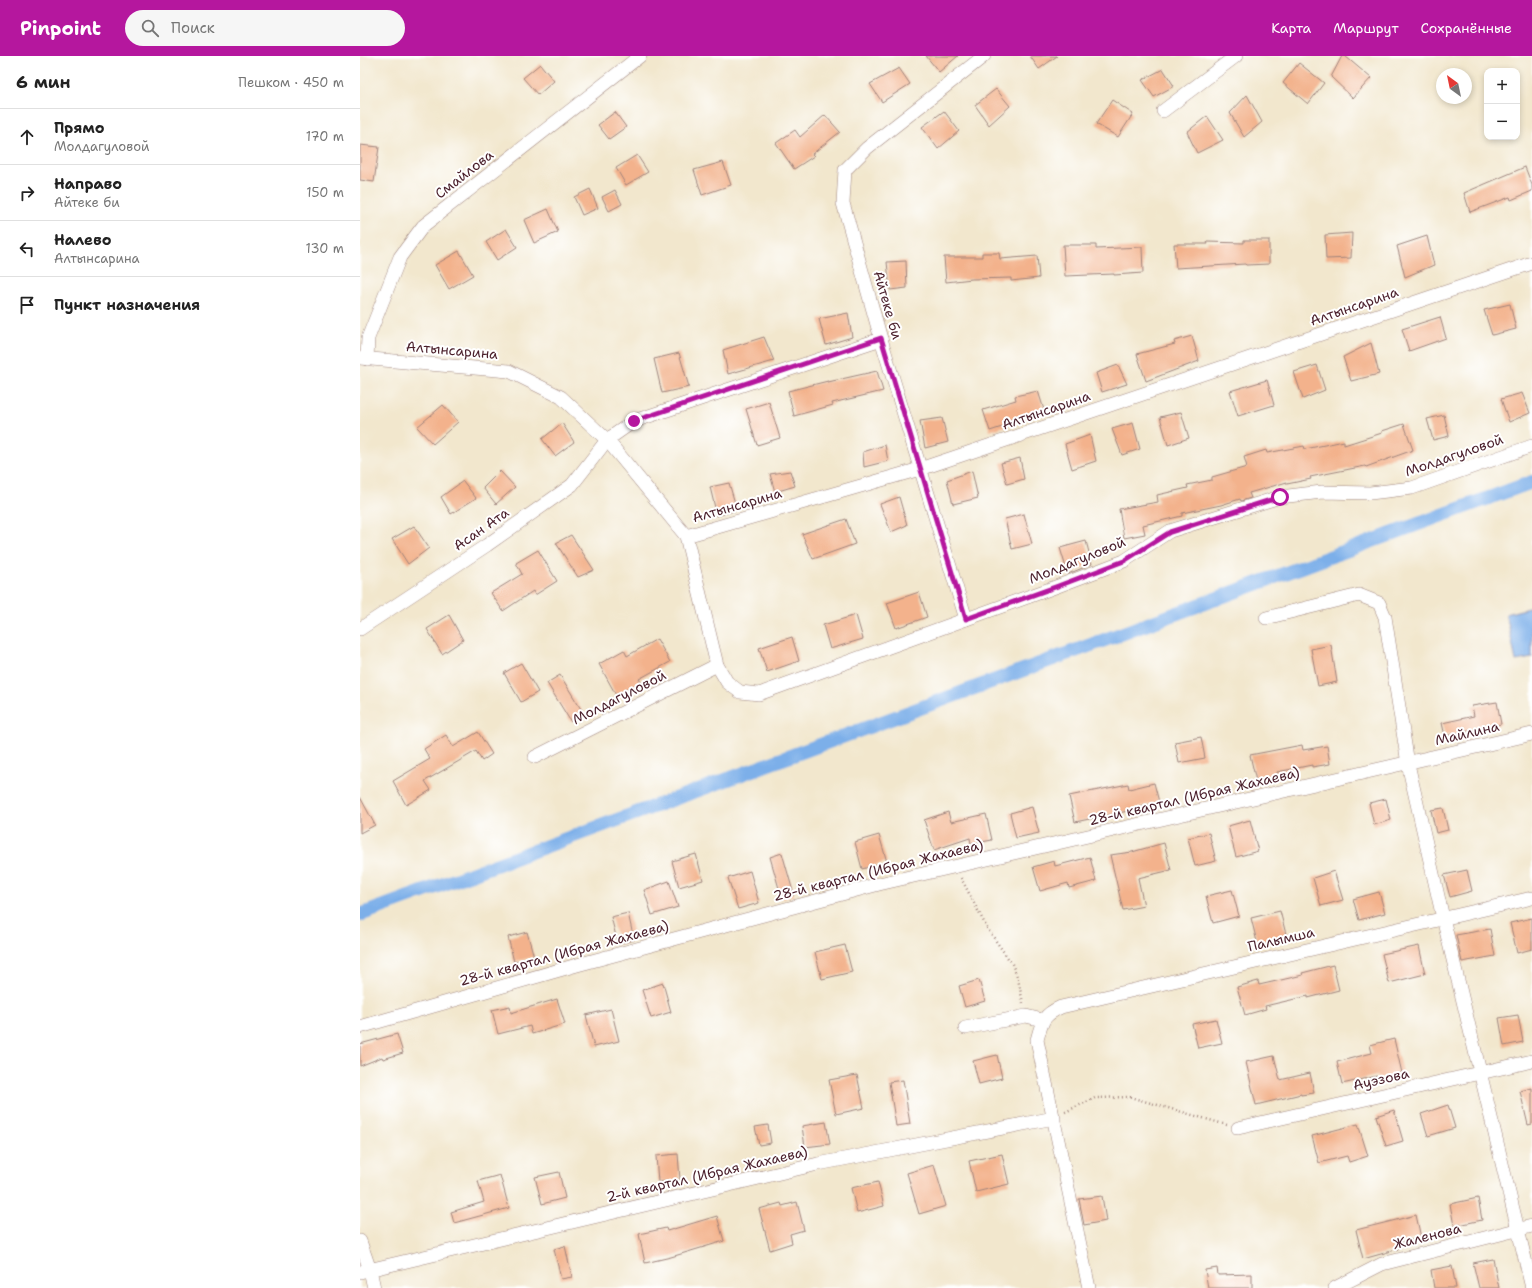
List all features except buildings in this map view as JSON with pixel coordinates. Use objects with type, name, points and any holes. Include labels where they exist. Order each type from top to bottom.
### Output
[{"type":"street","name":"Смайлова","points":[[362,360],[368,338],[400,257],[423,226],[640,56]]},
{"type":"street","name":"Айтеке би","points":[[966,619],[881,338],[843,203],[846,170],[867,148],[984,56]]},
{"type":"street","points":[[1163,111],[1236,56]]},
{"type":"street","name":"Алтынсарина","points":[[362,360],[509,371],[561,397],[607,440],[686,536],[920,469],[1532,263]]},
{"type":"street","points":[[607,440],[634,421],[881,338]]},
{"type":"street","name":"Асан Ата","points":[[360,630],[480,550],[572,485],[607,440]]},
{"type":"street","name":"Молдагуловой","points":[[686,536],[718,665],[727,682],[740,692],[759,694],[1124,561],[1170,532],[1280,497],[1322,492],[1370,494],[1412,488],[1532,446]]},
{"type":"street","points":[[1266,618],[1359,595],[1379,603],[1385,617],[1408,764],[1443,918],[1532,1288]]},
{"type":"street","name":"Молдагуловой","points":[[535,757],[718,665]]},
{"type":"street","name":"Майлина","points":[[1408,764],[1532,734]]},
{"type":"street","name":"28-й квартал (Ибрая Жахаева)","points":[[360,1027],[577,965],[879,884],[1408,764]]},
{"type":"street","name":"Палымша","points":[[1042,1020],[1050,1012],[1061,1006],[1532,898]]},
{"type":"street","points":[[965,1028],[1026,1016],[1042,1020],[1037,1040],[1089,1288]]},
{"type":"street","name":"Ауэзова","points":[[1238,1128],[1532,1062]]},
{"type":"street","name":"2-й квартал (Ибрая Жахаева)","points":[[365,1271],[818,1164],[1054,1118]]},
{"type":"street","name":"Жаленова","points":[[1335,1288],[1382,1264],[1532,1226]]},
{"type":"street","points":[[360,1241],[365,1271],[374,1288]]},
{"type":"path","points":[[955,867],[987,928],[1012,964],[1018,979],[1026,1016]]},
{"type":"path","points":[[1054,1118],[1095,1098],[1130,1097],[1238,1128]]},
{"type":"water","points":[[1532,607],[1532,658],[1516,661],[1506,614]]},
{"type":"waterway","points":[[360,915],[1532,482]]},
{"type":"route","points":[[634,421],[881,338],[966,619],[1124,561],[1170,532],[1280,497]]}]
